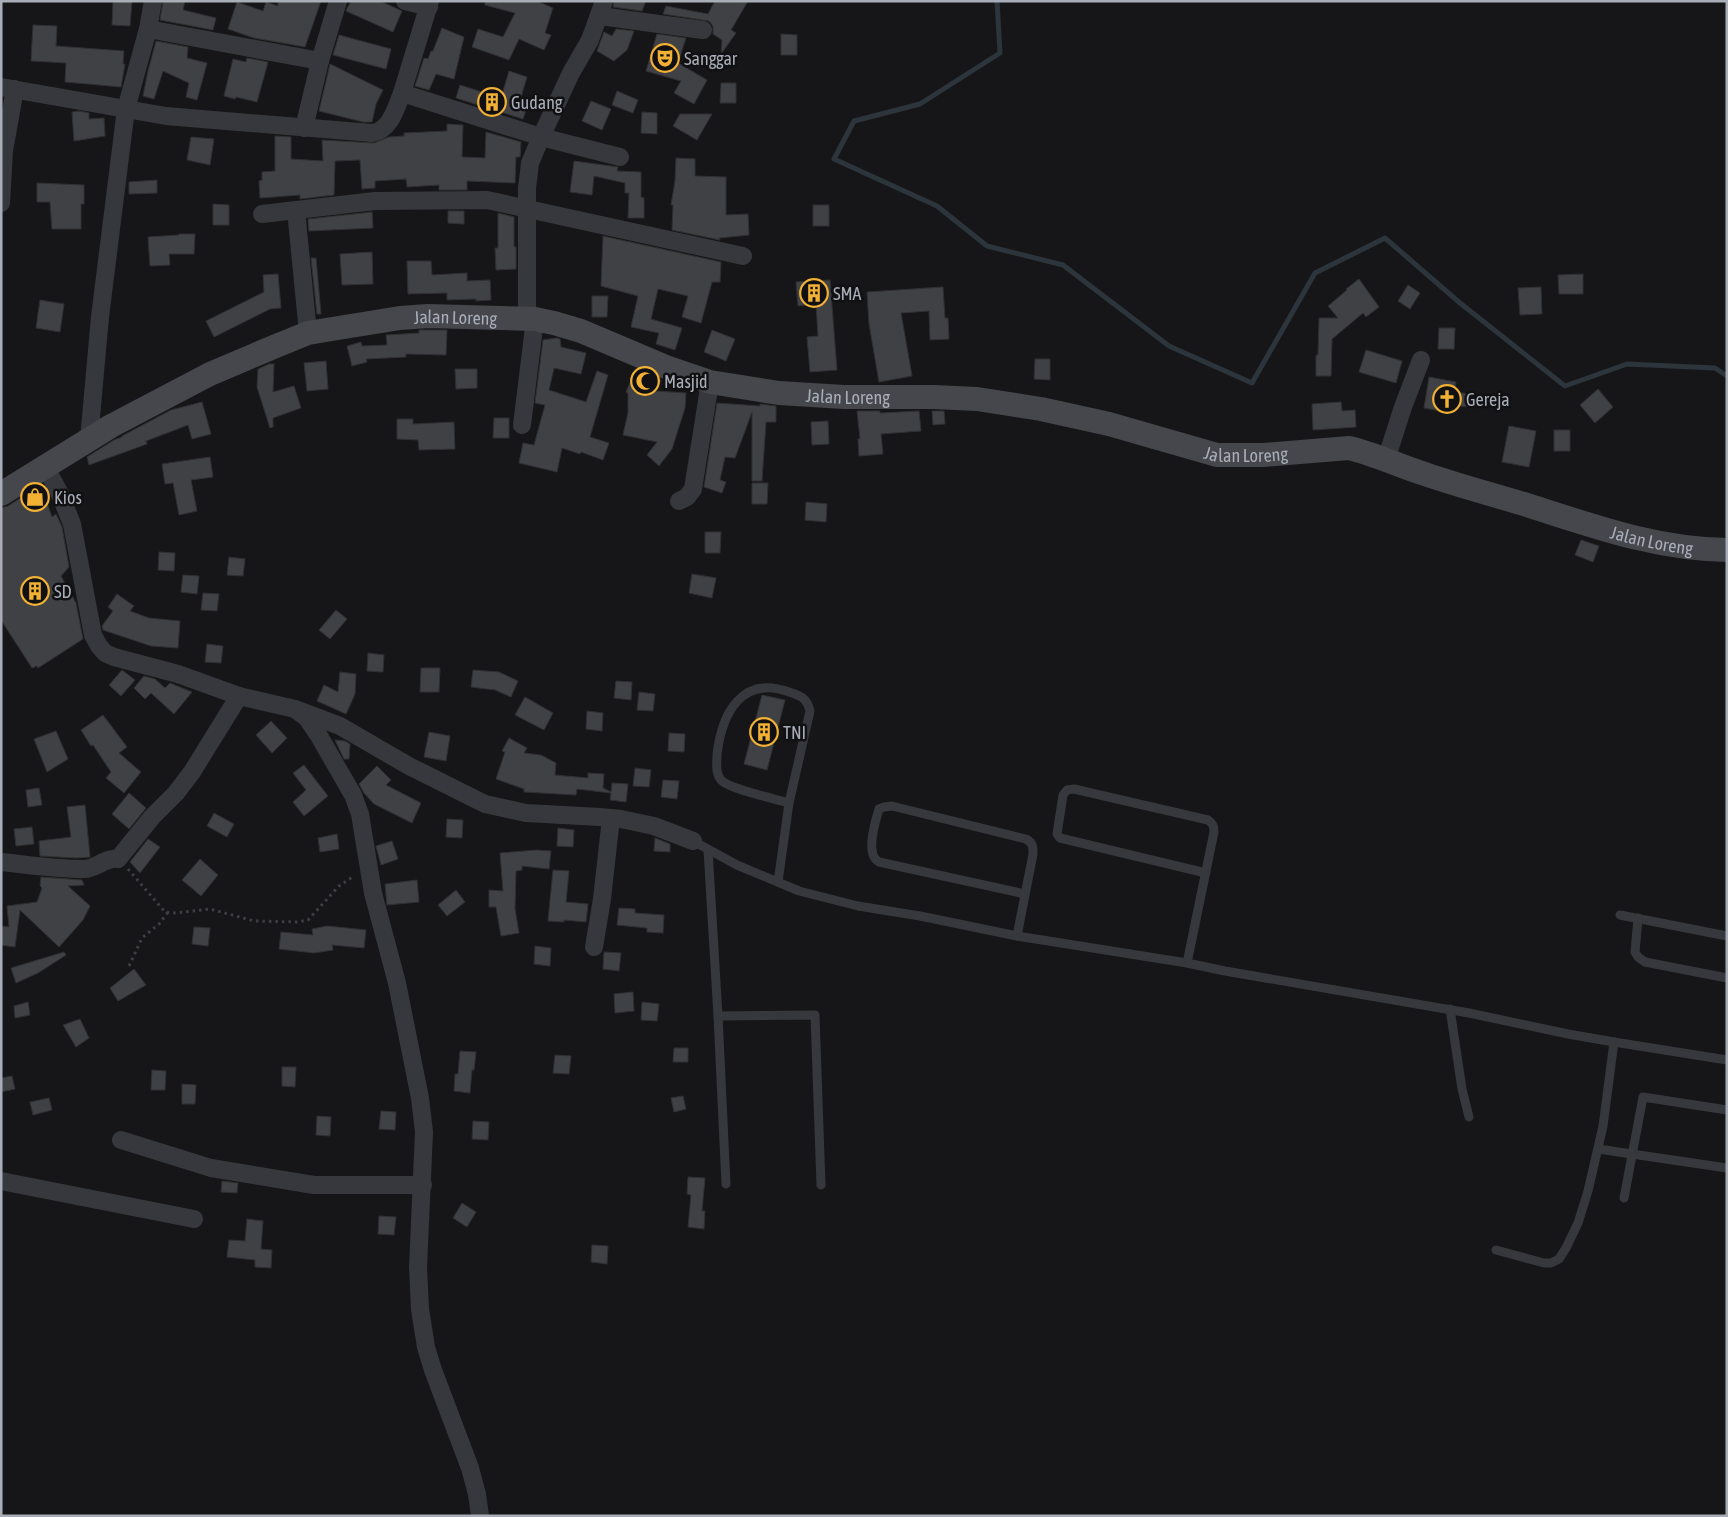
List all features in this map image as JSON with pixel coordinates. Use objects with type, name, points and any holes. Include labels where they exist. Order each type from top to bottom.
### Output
[{"type":"street","points":[[89,439],[100,317],[126,109],[148,29],[153,1]]},
{"type":"street","points":[[304,128],[320,60],[338,1]]},
{"type":"street","points":[[1,203],[8,88],[166,116],[304,128],[377,132],[389,122],[402,93],[430,4],[405,1]]},
{"type":"street","points":[[522,425],[531,319],[527,174],[540,137],[590,40],[602,9],[703,30]]},
{"type":"street","points":[[148,29],[320,60]]},
{"type":"street","points":[[402,93],[540,137],[620,157]]},
{"type":"street","points":[[262,214],[375,202],[487,200],[743,256]]},
{"type":"street","points":[[296,210],[308,333]]},
{"type":"street","name":"Jalan Loreng","points":[[1,494],[89,439],[210,374],[308,333],[372,321],[428,316],[531,319],[581,330],[666,367],[710,382],[779,393],[844,397],[977,399],[1041,409],[1109,424],[1217,455],[1256,455],[1349,448],[1363,451],[1426,475],[1626,536],[1665,545],[1708,550],[1727,550]]},
{"type":"street","points":[[1386,460],[1421,360]]},
{"type":"street","points":[[679,501],[688,497],[693,489],[710,382]]},
{"type":"street","points":[[45,466],[60,492],[72,524],[89,618],[94,636],[104,653],[178,674],[239,696],[296,709],[340,726],[409,766],[485,804],[526,813],[610,818],[654,826],[700,846]]},
{"type":"street","points":[[1,862],[53,868],[87,869],[108,860],[118,859],[186,779],[239,696]]},
{"type":"street","points":[[296,709],[307,718],[319,736],[353,795],[362,820],[373,893],[397,983],[420,1098],[424,1132],[418,1267],[420,1309],[426,1347],[470,1468],[477,1494],[480,1516]]},
{"type":"street","points":[[594,947],[602,899],[610,818]]},
{"type":"street","points":[[122,1140],[211,1168],[314,1185],[423,1185]]},
{"type":"street","points":[[1,1181],[194,1219]]},
{"type":"lane","points":[[778,882],[789,803],[810,711],[808,703],[803,697],[774,687],[760,688],[742,696],[729,711],[721,732],[718,747],[718,774],[722,781],[731,786],[789,803]]},
{"type":"lane","points":[[1187,963],[1206,873],[1214,827],[1208,820],[1074,790],[1067,790],[1063,795],[1057,834],[1060,838],[1206,873]]},
{"type":"lane","points":[[1018,936],[1025,894],[1033,846],[1026,839],[892,806],[879,809],[872,848],[875,860],[1025,894]]},
{"type":"lane","points":[[700,846],[737,865],[799,891],[858,906],[920,916],[1018,936],[1187,963],[1450,1009],[1614,1042],[1727,1060]]},
{"type":"lane","points":[[700,846],[718,1016],[726,1184]]},
{"type":"lane","points":[[1620,914],[1727,936]]},
{"type":"lane","points":[[1638,918],[1635,952],[1645,962],[1727,978]]},
{"type":"lane","points":[[1450,1009],[1462,1089],[1469,1117]]},
{"type":"lane","points":[[718,1016],[815,1015],[821,1185]]},
{"type":"lane","points":[[1496,1250],[1544,1263],[1559,1258],[1566,1248],[1578,1223],[1598,1149],[1603,1126],[1610,1060],[1614,1042]]},
{"type":"lane","points":[[1624,1198],[1643,1097],[1727,1110]]},
{"type":"lane","points":[[1598,1149],[1727,1168]]},
{"type":"path","points":[[118,859],[123,862],[162,910],[168,912],[210,909],[254,921],[298,922],[308,920],[339,886],[349,878],[368,869]]},
{"type":"path","points":[[128,966],[142,938],[159,924],[168,912]]},
{"type":"building","points":[[113,1],[132,1],[130,26],[112,25]]},
{"type":"building","points":[[163,1],[185,1],[183,10],[216,18],[213,30],[160,20]]},
{"type":"building","points":[[278,1],[321,1],[305,47],[254,38],[228,29],[237,2],[263,11],[266,2],[278,6]]},
{"type":"building","points":[[351,1],[380,1],[402,11],[393,32],[346,11]]},
{"type":"building","points":[[485,1],[537,1],[553,8],[545,33],[551,35],[544,50],[519,39],[509,60],[472,47],[478,29],[503,37],[515,13],[485,5]]},
{"type":"building","points":[[614,1],[646,1],[642,11],[613,7]]},
{"type":"building","points":[[715,1],[748,1],[731,30],[736,33],[721,54],[722,40],[713,34],[713,26],[709,21],[663,14],[666,6],[708,14]]},
{"type":"building","points":[[33,25],[57,26],[56,46],[124,51],[123,64],[125,64],[121,87],[65,82],[66,63],[31,61]]},
{"type":"building","points":[[442,28],[464,37],[454,79],[436,74],[429,90],[415,86],[424,58],[428,59],[431,51],[433,51]]},
{"type":"building","points":[[616,29],[634,31],[627,50],[614,61],[597,51],[604,32],[612,36]]},
{"type":"building","points":[[657,34],[686,38],[678,63],[707,80],[694,104],[674,93],[681,81],[646,71]]},
{"type":"building","points":[[781,34],[797,35],[797,55],[781,55]]},
{"type":"building","points":[[339,35],[391,49],[386,69],[333,55]]},
{"type":"building","points":[[156,41],[188,47],[187,58],[207,63],[197,100],[186,97],[189,83],[163,71],[154,99],[143,96]]},
{"type":"building","points":[[247,58],[268,62],[257,102],[224,96],[233,59],[246,62]]},
{"type":"building","points":[[330,64],[383,90],[376,104],[372,122],[363,122],[319,111]]},
{"type":"building","name":"Gudang","points":[[509,71],[527,77],[519,104],[527,107],[523,119],[456,98],[460,85],[501,98]]},
{"type":"building","points":[[721,83],[736,83],[736,103],[720,103]]},
{"type":"building","points":[[617,91],[638,100],[633,113],[612,105]]},
{"type":"building","points":[[591,101],[611,109],[602,130],[582,121]]},
{"type":"building","points":[[72,112],[89,113],[89,119],[104,118],[105,136],[74,141]]},
{"type":"building","points":[[642,112],[657,113],[657,134],[641,133]]},
{"type":"building","points":[[680,114],[712,114],[697,140],[673,126]]},
{"type":"building","points":[[447,124],[463,125],[462,157],[485,158],[486,132],[521,142],[520,157],[516,157],[515,183],[467,181],[467,190],[439,190],[439,185],[407,187],[406,179],[375,181],[375,188],[362,189],[360,160],[335,161],[334,195],[300,199],[300,195],[260,198],[259,181],[262,180],[262,172],[275,171],[275,136],[291,137],[291,159],[323,161],[322,140],[374,143],[389,137],[404,136],[404,133],[447,131]]},
{"type":"building","points":[[191,137],[214,139],[210,165],[187,160]]},
{"type":"building","points":[[676,158],[695,159],[695,176],[726,177],[726,215],[748,214],[749,235],[719,238],[720,240],[672,230],[673,205],[671,205]]},
{"type":"building","points":[[574,161],[618,167],[617,171],[641,172],[641,197],[644,198],[644,218],[628,218],[629,193],[625,193],[625,183],[594,176],[592,195],[570,192]]},
{"type":"building","points":[[157,180],[157,193],[129,194],[129,182]]},
{"type":"building","points":[[37,183],[84,185],[84,204],[81,204],[81,229],[52,229],[50,202],[37,202]]},
{"type":"building","points":[[213,204],[229,205],[229,225],[213,225]]},
{"type":"building","points":[[813,205],[829,205],[829,226],[813,226]]},
{"type":"building","points":[[448,211],[464,211],[464,224],[448,223]]},
{"type":"building","points":[[372,212],[373,228],[309,231],[308,219]]},
{"type":"building","points":[[498,213],[514,217],[516,269],[496,270],[495,248],[498,248]]},
{"type":"building","points":[[195,234],[194,254],[169,254],[170,265],[150,266],[148,237]]},
{"type":"building","points":[[603,236],[721,262],[720,282],[712,282],[701,323],[682,317],[688,296],[658,289],[651,319],[682,328],[675,350],[656,344],[659,333],[631,327],[638,296],[601,286]]},
{"type":"building","points":[[372,252],[373,284],[342,285],[340,254]]},
{"type":"building","points":[[311,258],[316,258],[321,314],[317,314]]},
{"type":"building","points":[[407,261],[431,261],[432,275],[467,273],[467,281],[490,280],[491,300],[447,300],[447,293],[408,294]]},
{"type":"building","points":[[278,274],[281,308],[270,309],[214,337],[206,321],[264,292],[263,275]]},
{"type":"building","points":[[1583,274],[1583,294],[1559,294],[1558,275]]},
{"type":"building","points":[[1359,279],[1379,307],[1366,317],[1363,313],[1332,339],[1331,376],[1316,376],[1319,318],[1338,318],[1328,306]]},
{"type":"building","points":[[830,280],[837,370],[810,372],[807,337],[818,336],[816,304],[798,306],[796,282]]},
{"type":"building","points":[[1408,285],[1420,293],[1410,309],[1398,301]]},
{"type":"building","points":[[943,287],[945,318],[948,318],[949,339],[930,340],[929,311],[901,313],[912,376],[879,382],[869,324],[867,292]]},
{"type":"building","points":[[1541,287],[1542,314],[1520,315],[1518,288]]},
{"type":"building","points":[[592,296],[608,296],[607,317],[592,317]]},
{"type":"building","points":[[40,300],[64,304],[60,332],[36,328]]},
{"type":"building","points":[[1439,328],[1455,328],[1454,349],[1438,349]]},
{"type":"building","points":[[419,330],[447,330],[446,355],[406,354],[406,357],[366,359],[367,362],[352,366],[347,346],[361,342],[362,346],[387,345],[386,335],[419,333]]},
{"type":"building","points":[[712,330],[735,339],[726,361],[704,352]]},
{"type":"building","points":[[560,339],[561,347],[586,353],[581,374],[554,368],[549,390],[586,402],[597,371],[608,375],[590,437],[609,443],[603,460],[562,448],[557,472],[519,463],[523,443],[534,445],[545,405],[535,403],[543,340]]},
{"type":"building","points":[[1366,350],[1402,361],[1396,383],[1359,372]]},
{"type":"building","points":[[1035,359],[1050,359],[1050,380],[1034,379]]},
{"type":"building","points":[[326,361],[328,389],[307,391],[304,363]]},
{"type":"building","points":[[274,364],[273,392],[294,386],[301,408],[273,418],[273,427],[270,428],[257,387],[258,369]]},
{"type":"building","points":[[455,369],[477,369],[477,388],[456,389]]},
{"type":"building","points":[[636,369],[661,380],[656,391],[686,393],[685,408],[672,449],[659,466],[647,455],[657,442],[623,435],[628,413],[628,393],[626,392]]},
{"type":"building","name":"Gereja","points":[[1429,377],[1456,382],[1454,392],[1470,394],[1468,407],[1453,405],[1452,413],[1424,408]]},
{"type":"building","points":[[1598,389],[1613,407],[1595,423],[1580,405]]},
{"type":"building","points":[[202,402],[211,434],[192,439],[188,425],[146,441],[147,444],[89,465],[87,457],[114,440],[171,410]]},
{"type":"building","points":[[1341,402],[1342,411],[1355,410],[1356,427],[1313,430],[1312,404]]},
{"type":"building","points":[[717,403],[776,406],[776,422],[766,422],[762,481],[752,481],[752,412],[735,458],[725,457],[720,480],[726,482],[722,493],[704,487]]},
{"type":"building","points":[[857,411],[880,411],[880,413],[919,411],[921,431],[881,434],[883,454],[859,456],[858,439],[860,439]]},
{"type":"building","points":[[932,411],[944,411],[945,424],[933,425]]},
{"type":"building","points":[[494,418],[509,418],[509,438],[493,438]]},
{"type":"building","points":[[397,419],[413,419],[413,424],[454,422],[455,449],[419,450],[418,440],[397,439]]},
{"type":"building","points":[[828,421],[829,444],[812,445],[811,422]]},
{"type":"building","points":[[1509,426],[1536,431],[1529,467],[1502,462]]},
{"type":"building","points":[[1554,430],[1570,430],[1570,451],[1554,451]]},
{"type":"building","points":[[210,457],[213,477],[191,480],[197,511],[179,515],[173,483],[165,484],[162,464]]},
{"type":"building","points":[[752,483],[768,483],[767,504],[752,504]]},
{"type":"building","name":"SD","points":[[41,485],[52,517],[56,514],[62,527],[69,567],[61,576],[76,603],[83,639],[38,668],[37,666],[32,668],[1,620],[1,508],[8,506]]},
{"type":"building","points":[[806,502],[827,504],[826,522],[805,520]]},
{"type":"building","points":[[705,532],[721,532],[720,553],[705,553]]},
{"type":"building","points":[[1581,540],[1599,546],[1593,562],[1575,555]]},
{"type":"building","points":[[159,552],[175,553],[174,571],[158,570]]},
{"type":"building","points":[[229,557],[245,559],[243,576],[227,575]]},
{"type":"building","points":[[692,574],[716,578],[712,598],[689,593]]},
{"type":"building","points":[[183,575],[199,576],[197,594],[181,592]]},
{"type":"building","points":[[203,593],[219,594],[217,611],[201,610]]},
{"type":"building","points":[[117,594],[134,606],[130,611],[149,618],[180,621],[178,648],[151,646],[103,630],[102,626],[113,611],[108,607]]},
{"type":"building","points":[[336,610],[347,619],[330,639],[319,630]]},
{"type":"building","points":[[207,644],[223,646],[221,663],[205,662]]},
{"type":"building","points":[[368,653],[384,655],[383,672],[367,671]]},
{"type":"building","points":[[421,668],[440,668],[439,692],[420,692]]},
{"type":"building","points":[[122,670],[135,680],[121,696],[109,685]]},
{"type":"building","points":[[473,670],[499,672],[518,681],[511,697],[495,690],[471,687]]},
{"type":"building","points":[[340,672],[356,674],[355,694],[346,714],[317,701],[324,685],[338,692]]},
{"type":"building","points":[[144,676],[155,679],[165,688],[170,683],[192,692],[174,714],[151,693],[145,699],[134,688]]},
{"type":"building","points":[[616,681],[632,682],[631,700],[614,698]]},
{"type":"building","points":[[639,692],[655,694],[653,711],[637,710]]},
{"type":"building","name":"TNI","points":[[762,695],[785,700],[767,770],[744,764]]},
{"type":"building","points":[[525,697],[553,713],[544,730],[515,715]]},
{"type":"building","points":[[587,711],[603,713],[602,731],[586,729]]},
{"type":"building","points":[[103,715],[127,747],[119,753],[141,772],[124,793],[106,778],[111,772],[81,730]]},
{"type":"building","points":[[271,721],[287,738],[272,753],[256,735]]},
{"type":"building","points":[[56,731],[68,759],[47,772],[34,739]]},
{"type":"building","points":[[429,732],[450,736],[446,761],[424,757]]},
{"type":"building","points":[[669,733],[685,734],[684,752],[668,751]]},
{"type":"building","points":[[509,738],[527,748],[524,753],[541,755],[556,763],[555,775],[588,778],[588,773],[604,774],[603,788],[611,792],[612,783],[628,784],[626,802],[610,800],[611,793],[577,789],[576,795],[524,792],[524,789],[496,779],[505,752],[502,751]]},
{"type":"building","points":[[335,740],[345,741],[350,744],[349,759],[344,759]]},
{"type":"building","points":[[304,765],[328,796],[304,816],[293,802],[306,790],[293,773]]},
{"type":"building","points":[[377,766],[391,780],[386,785],[421,803],[412,823],[374,804],[364,793],[359,784]]},
{"type":"building","points":[[635,768],[651,770],[649,787],[633,786]]},
{"type":"building","points":[[663,780],[679,781],[677,799],[661,797]]},
{"type":"building","points":[[39,788],[42,805],[28,807],[26,790]]},
{"type":"building","points":[[129,793],[146,808],[129,829],[112,814]]},
{"type":"building","points":[[85,805],[90,857],[40,856],[39,841],[71,837],[67,807]]},
{"type":"building","points":[[214,813],[234,824],[227,837],[207,826]]},
{"type":"building","points":[[447,819],[463,820],[462,838],[446,837]]},
{"type":"building","points":[[32,827],[34,844],[16,846],[14,829]]},
{"type":"building","points":[[558,828],[574,830],[573,847],[557,846]]},
{"type":"building","points":[[337,834],[339,849],[320,852],[318,838]]},
{"type":"building","points":[[655,838],[670,844],[670,852],[654,851]]},
{"type":"building","points":[[148,839],[160,847],[140,873],[130,862]]},
{"type":"building","points":[[392,841],[398,859],[381,865],[376,846]]},
{"type":"building","points":[[537,850],[551,851],[549,869],[522,866],[522,870],[516,871],[515,909],[519,933],[501,936],[496,907],[489,907],[489,890],[503,891],[500,853]]},
{"type":"building","points":[[200,859],[218,875],[201,896],[182,880]]},
{"type":"building","points":[[553,870],[569,871],[566,902],[588,904],[586,922],[548,921]]},
{"type":"building","points":[[41,877],[82,880],[84,885],[68,886],[90,906],[83,920],[59,947],[20,910],[15,947],[1,945],[1,926],[9,927],[7,906],[37,902],[42,888],[40,886]]},
{"type":"building","points":[[417,880],[419,902],[387,905],[385,884]]},
{"type":"building","points":[[456,890],[465,902],[447,916],[438,905]]},
{"type":"building","points":[[619,908],[635,909],[635,913],[664,915],[663,933],[647,932],[647,928],[617,925]]},
{"type":"building","points":[[327,926],[366,930],[364,948],[332,945],[333,950],[314,953],[279,949],[281,932],[313,935],[312,929]]},
{"type":"building","points":[[194,927],[210,928],[208,946],[192,944]]},
{"type":"building","points":[[535,946],[551,948],[550,966],[534,964]]},
{"type":"building","points":[[64,952],[66,955],[38,973],[16,983],[11,968]]},
{"type":"building","points":[[604,952],[621,953],[619,971],[603,969]]},
{"type":"building","points":[[134,969],[146,985],[118,1001],[110,988]]},
{"type":"building","points":[[633,992],[634,1011],[615,1013],[614,994]]},
{"type":"building","points":[[28,1002],[30,1015],[15,1018],[14,1006]]},
{"type":"building","points":[[642,1002],[659,1004],[657,1021],[641,1020]]},
{"type":"building","points":[[80,1019],[89,1038],[76,1047],[63,1025]]},
{"type":"building","points":[[674,1048],[688,1048],[688,1062],[673,1062]]},
{"type":"building","points":[[460,1051],[476,1052],[470,1093],[454,1091],[455,1074],[458,1074]]},
{"type":"building","points":[[555,1055],[571,1056],[569,1074],[553,1073]]},
{"type":"building","points":[[282,1067],[296,1067],[295,1087],[282,1086]]},
{"type":"building","points":[[152,1070],[166,1071],[165,1090],[151,1090]]},
{"type":"building","points":[[12,1076],[15,1089],[1,1092],[1,1078]]},
{"type":"building","points":[[182,1084],[196,1085],[195,1104],[182,1104]]},
{"type":"building","points":[[683,1096],[686,1109],[674,1112],[671,1098]]},
{"type":"building","points":[[49,1098],[52,1110],[33,1115],[30,1102]]},
{"type":"building","points":[[381,1111],[396,1112],[395,1130],[379,1129]]},
{"type":"building","points":[[317,1116],[331,1117],[330,1136],[316,1135]]},
{"type":"building","points":[[473,1121],[489,1122],[488,1140],[472,1139]]},
{"type":"building","points":[[688,1177],[705,1178],[702,1211],[705,1211],[704,1229],[688,1227],[691,1195],[687,1194]]},
{"type":"building","points":[[222,1181],[238,1183],[237,1193],[221,1192]]},
{"type":"building","points":[[462,1203],[476,1212],[467,1227],[453,1218]]},
{"type":"building","points":[[379,1216],[396,1217],[394,1235],[378,1234]]},
{"type":"building","points":[[247,1219],[263,1221],[261,1249],[272,1250],[271,1268],[255,1267],[255,1260],[227,1257],[229,1240],[245,1241]]},
{"type":"building","points":[[592,1245],[608,1246],[607,1264],[591,1262]]},
{"type":"waterway","points":[[997,1],[1000,53],[920,104],[854,121],[834,159],[937,206],[987,246],[1063,265],[1169,346],[1252,383],[1315,273],[1385,238],[1460,303],[1565,386],[1627,364],[1715,368],[1727,376]]},
{"type":"place","name":"Sanggar","points":[[665,58]]},
{"type":"place","name":"Gudang","points":[[492,102]]},
{"type":"place","name":"SMA","points":[[814,293]]},
{"type":"place","name":"Masjid","points":[[645,381]]},
{"type":"place","name":"Gereja","points":[[1447,399]]},
{"type":"place","name":"Kios","points":[[35,497]]},
{"type":"place","name":"SD","points":[[35,591]]},
{"type":"place","name":"TNI","points":[[764,732]]}]
